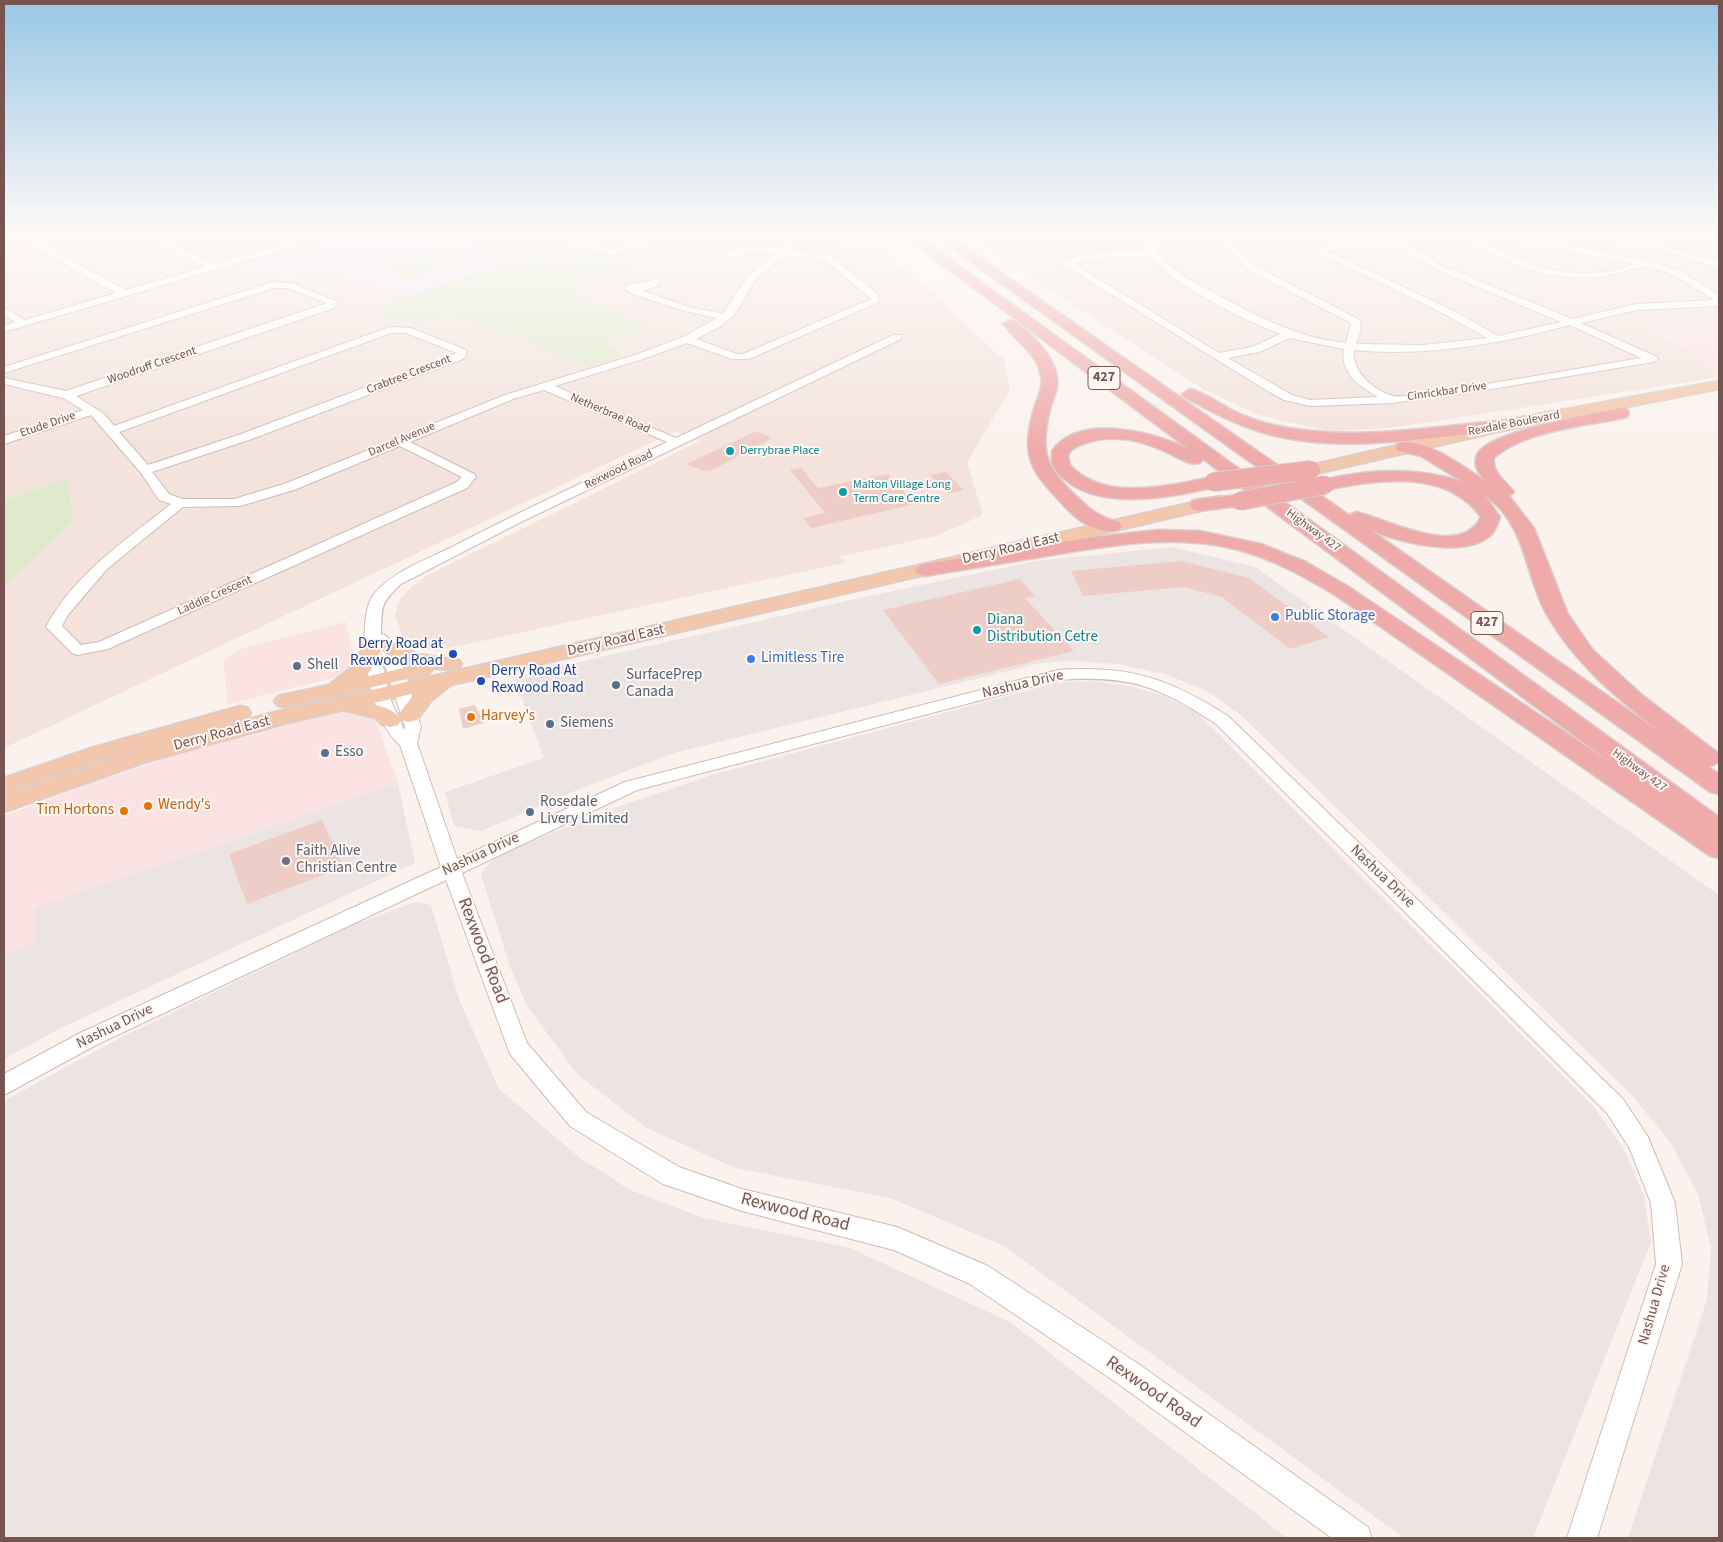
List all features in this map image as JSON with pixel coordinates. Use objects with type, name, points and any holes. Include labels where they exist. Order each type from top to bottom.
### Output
[{"type":"highway","points":[[989,305],[1030,343],[1042,358],[1048,371],[1050,390],[1042,411],[1036,442],[1038,465],[1052,483],[1090,520],[1112,526]]},
{"type":"highway","name":"Highway 427","points":[[1005,305],[1719,830]]},
{"type":"highway","name":"Highway 427","points":[[1039,305],[1719,786]]},
{"type":"highway","points":[[1050,305],[1205,402],[1239,419],[1262,426],[1308,437],[1350,439],[1506,425]]},
{"type":"highway","points":[[1524,528],[1523,515],[1485,468],[1484,460],[1487,453],[1510,440],[1621,413]]},
{"type":"highway","points":[[1255,459],[1272,466],[1363,521],[1403,536],[1434,541],[1465,539],[1479,534],[1490,523],[1491,517],[1487,509],[1473,496],[1447,483],[1426,478],[1385,474],[1317,478],[1228,492],[1126,493],[1102,489],[1075,478],[1066,472],[1061,465],[1059,456],[1062,448],[1082,438],[1108,434],[1140,436],[1173,447],[1275,504]]},
{"type":"highway","points":[[1404,447],[1428,452],[1501,498],[1524,528],[1557,614],[1585,655],[1634,700],[1719,766]]},
{"type":"highway","points":[[1199,505],[1228,492],[1317,478]]},
{"type":"highway","points":[[925,570],[1094,542],[1157,536],[1220,540],[1280,557],[1310,570],[1342,591],[1719,849]]},
{"type":"main road","name":"Rexdale Boulevard","points":[[1317,478],[1404,447],[1506,425],[1719,385]]},
{"type":"main road","name":"Rexdale Boulevard","points":[[1317,478],[1508,433],[1719,395]]},
{"type":"main road","name":"Derry Road East","points":[[450,672],[1090,520],[1228,492]]},
{"type":"main road","name":"Derry Road East","points":[[4,786],[99,753],[199,723],[379,688],[925,570],[1199,505]]},
{"type":"main road","points":[[378,643],[399,654],[450,672],[400,717],[331,698],[342,683],[361,670],[378,643]]},
{"type":"main road","name":"Derry Road East","points":[[4,804],[135,758],[241,728],[331,698]]},
{"type":"street","points":[[4,329],[86,305]]},
{"type":"street","name":"Woodruff Crescent","points":[[4,370],[212,305]]},
{"type":"street","name":"Woodruff Crescent","points":[[67,395],[332,305]]},
{"type":"street","points":[[672,305],[725,317]]},
{"type":"street","name":"Darcel Avenue","points":[[4,381],[67,395],[92,411],[113,430],[145,470],[158,492],[164,497],[180,503],[235,503],[289,487],[509,397],[639,358],[687,339],[717,324],[736,305]]},
{"type":"street","points":[[687,339],[736,357],[745,357],[865,305]]},
{"type":"street","name":"Cinrickbar Drive","points":[[1134,305],[1275,391],[1298,400],[1326,403],[1392,400],[1468,390],[1653,359],[1530,305]]},
{"type":"street","points":[[1229,305],[1290,334],[1350,347],[1410,348],[1495,338],[1641,307],[1681,305]]},
{"type":"street","points":[[1326,305],[1352,318],[1356,322],[1356,328],[1346,360],[1349,369],[1381,394],[1392,400]]},
{"type":"street","points":[[1433,305],[1495,338]]},
{"type":"street","points":[[4,311],[22,323]]},
{"type":"street","name":"Crabtree Crescent","points":[[113,430],[390,330],[407,330],[461,350],[462,354],[459,357],[245,437],[145,470]]},
{"type":"street","points":[[1218,356],[1255,350],[1290,334]]},
{"type":"street","name":"Rexwood Road","points":[[400,717],[379,688],[378,643],[373,613],[380,596],[396,581],[514,520],[775,397],[897,337]]},
{"type":"street","name":"Netherbrae Road","points":[[545,386],[676,442]]},
{"type":"street","name":"Etude Drive","points":[[4,440],[92,411]]},
{"type":"street","name":"Laddie Crescent","points":[[180,503],[102,566],[60,615],[54,628],[77,650],[103,646],[462,485],[470,477],[401,442]]},
{"type":"street","name":"Rexwood Road","points":[[378,643],[400,683],[400,717],[395,731],[408,743],[451,869],[518,1048],[578,1120],[672,1176],[742,1200],[897,1239],[979,1275],[1127,1374],[1357,1538]]},
{"type":"street","name":"Nashua Drive","points":[[4,1085],[88,1039],[451,869],[645,781],[1058,675],[1106,673],[1146,681],[1189,700],[1222,720],[1615,1106],[1640,1144],[1663,1203],[1669,1264],[1582,1538]]},
{"type":"shaded area","points":[[4,305],[948,305],[956,315],[1004,360],[1010,390],[967,462],[983,515],[936,536],[838,557],[848,562],[435,651],[405,643],[395,615],[399,601],[410,588],[426,576],[700,441],[676,431],[4,748],[4,587],[73,522],[68,478],[4,500]]},
{"type":"shaded area","points":[[1074,305],[1719,305],[1719,320],[1696,320],[1646,330],[1706,357],[1714,378],[1390,428],[1330,431],[1259,415],[1203,389]]},
{"type":"shaded area","points":[[1696,320],[1719,320],[1719,377],[1714,378],[1706,357],[1646,329]]},
{"type":"shaded area","points":[[1172,547],[1255,567],[1719,895],[1719,1538],[1628,1538],[1707,1299],[1711,1248],[1698,1194],[1670,1142],[1631,1094],[1242,716],[1209,692],[1165,674],[1118,664],[1072,661],[1041,663],[674,753],[577,790],[481,831],[454,826],[445,792],[544,758],[514,677],[855,599],[1036,561]]},
{"type":"shaded area","points":[[346,622],[354,661],[345,675],[228,704],[223,661],[239,649]]},
{"type":"shaded area","points":[[1092,681],[1129,686],[1164,696],[1196,712],[1593,1106],[1624,1149],[1644,1196],[1651,1242],[1533,1538],[1404,1538],[1004,1246],[890,1198],[735,1168],[647,1128],[578,1075],[527,1006],[510,967],[481,874],[495,856],[617,807],[712,775],[1056,683]]},
{"type":"shaded area","points":[[349,710],[364,714],[376,721],[398,783],[36,908],[35,941],[4,956],[4,816],[94,782],[240,735],[325,713]]},
{"type":"shaded area","points":[[398,783],[415,863],[61,1028],[4,1059],[4,956],[35,941],[35,908]]},
{"type":"shaded area","points":[[416,902],[431,905],[459,999],[499,1089],[579,1157],[630,1190],[704,1218],[850,1248],[1010,1322],[1287,1538],[4,1538],[4,1101],[120,1038],[355,924]]},
{"type":"green space","points":[[390,305],[593,305],[651,327],[603,343],[622,356],[590,367],[548,349],[448,314],[418,324],[375,313]]},
{"type":"green space","points":[[68,478],[73,522],[4,587],[4,500]]},
{"type":"building","name":"Derrybrae Place","points":[[756,431],[772,438],[712,470],[704,471],[687,464]]},
{"type":"building","name":"Malton Village Long Term Care Centre","points":[[801,468],[818,488],[888,474],[915,504],[811,528],[803,518],[825,513],[790,470]]},
{"type":"building","points":[[946,472],[964,490],[948,493],[930,475]]},
{"type":"building","name":"Public Storage","points":[[1181,561],[1249,578],[1329,637],[1290,649],[1222,597],[1184,587],[1083,596],[1071,571]]},
{"type":"building","name":"Diana Distribution Cetre","points":[[1020,579],[1035,596],[1025,598],[1074,651],[939,684],[883,610]]},
{"type":"building","name":"Harvey's","points":[[475,705],[484,723],[463,729],[459,709]]},
{"type":"building","name":"Faith Alive Christian Centre","points":[[322,820],[344,867],[247,904],[229,854]]},
{"type":"place","name":"Derrybrae Place","points":[[730,451]]},
{"type":"place","name":"Malton Village Long Term Care Centre","points":[[843,492]]},
{"type":"place","name":"Public Storage","points":[[1275,617]]},
{"type":"place","name":"Diana Distribution Cetre","points":[[977,630]]},
{"type":"place","name":"Derry Road at Rexwood Road","points":[[453,654]]},
{"type":"place","name":"Limitless Tire","points":[[751,659]]},
{"type":"place","name":"Shell","points":[[297,666]]},
{"type":"place","name":"Derry Road At Rexwood Road","points":[[481,681]]},
{"type":"place","name":"SurfacePrep Canada","points":[[616,685]]},
{"type":"place","name":"Harvey's","points":[[471,717]]},
{"type":"place","name":"Siemens","points":[[550,724]]},
{"type":"place","name":"Esso","points":[[325,753]]},
{"type":"place","name":"Wendy's","points":[[148,806]]},
{"type":"place","name":"Tim Hortons","points":[[124,811]]},
{"type":"place","name":"Rosedale Livery Limited","points":[[530,812]]},
{"type":"place","name":"Faith Alive Christian Centre","points":[[286,861]]}]
